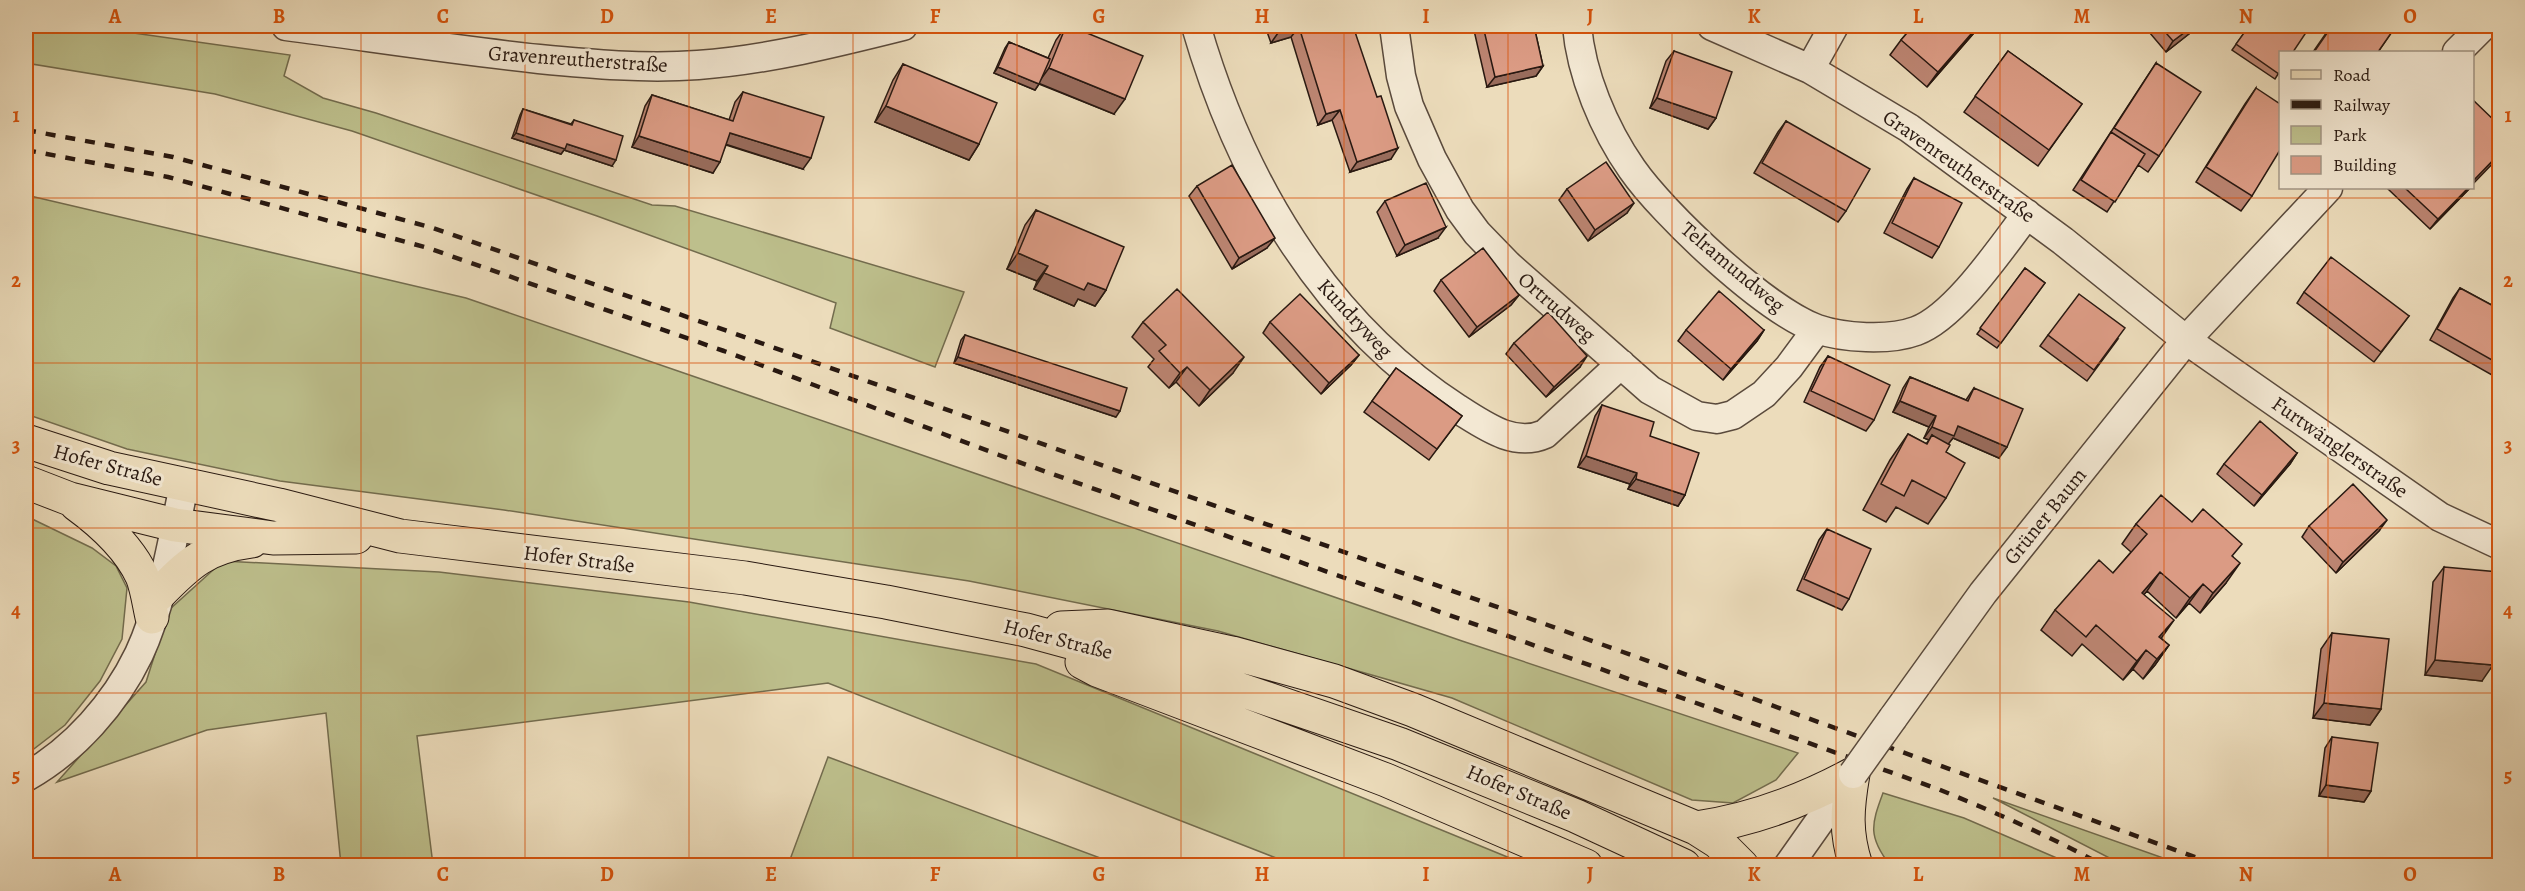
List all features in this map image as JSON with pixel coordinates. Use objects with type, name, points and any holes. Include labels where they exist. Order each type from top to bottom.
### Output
[{"type":"main road","name":"Hofer Straße","points":[[26,441],[108,468],[279,505],[400,536],[745,578],[886,602],[1026,630],[1221,683],[1400,744],[1576,816],[1684,866]]},
{"type":"main road","name":"Hofer Straße","points":[[26,482],[70,499],[175,525],[273,538],[400,536]]},
{"type":"main road","points":[[70,499],[96,519],[122,545],[142,577],[155,606],[185,567],[206,554],[234,543],[273,538]]},
{"type":"main road","points":[[1026,630],[1108,626],[1232,653],[1334,681],[1413,710],[1696,828],[1718,842],[1740,863]]},
{"type":"main road","points":[[1026,630],[1097,670],[1386,780],[1586,866]]},
{"type":"main road","points":[[1696,828],[1733,823],[1768,812],[1810,797],[1853,774]]},
{"type":"main road","points":[[1853,774],[1847,810],[1848,842],[1856,866]]},
{"type":"street","name":"Gravenreutherstraße","points":[[286,26],[480,53],[609,65],[655,66],[706,64],[783,55],[828,35],[903,26]]},
{"type":"street","name":"Kundryweg","points":[[1196,26],[1231,128],[1293,245],[1344,310],[1402,367],[1439,396],[1479,422],[1509,437],[1522,440],[1533,439],[1545,434],[1622,364]]},
{"type":"street","name":"Ortrudweg","points":[[1395,26],[1401,76],[1409,106],[1432,159],[1460,210],[1477,233],[1508,265],[1650,390],[1697,416],[1717,419],[1733,415],[1764,394],[1789,367],[1817,329]]},
{"type":"street","name":"Telramundweg","points":[[1577,26],[1588,76],[1602,112],[1631,168],[1666,209],[1747,283],[1770,302],[1817,329],[1886,337],[1902,335],[1930,325],[1953,307],[2027,214]]},
{"type":"street","name":"Gravenreutherstraße","points":[[1712,26],[1810,69],[1908,128],[2027,214],[2186,340]]},
{"type":"street","points":[[1810,69],[1834,26]]},
{"type":"street","name":"Grüner Baum","points":[[1788,866],[1983,593],[2186,340],[2327,189]]},
{"type":"street","name":"Furtwänglerstraße","points":[[2186,340],[2440,517],[2499,544]]},
{"type":"street","points":[[26,777],[75,741],[112,701],[139,653],[155,606],[184,485]]},
{"type":"green space","points":[[26,26],[84,26],[290,55],[284,76],[323,98],[376,113],[652,205],[675,206],[964,292],[935,367],[830,328],[836,303],[597,216],[352,131],[215,94],[26,63]]},
{"type":"green space","points":[[26,195],[466,298],[1462,641],[1798,753],[1776,780],[1733,803],[1692,800],[1452,698],[1218,631],[969,581],[504,510],[280,481],[127,449],[26,414]]},
{"type":"green space","points":[[26,516],[92,548],[116,566],[127,588],[122,639],[100,681],[65,725],[26,755]]},
{"type":"green space","points":[[223,561],[439,572],[689,602],[1036,664],[1527,865],[1294,865],[828,683],[417,736],[433,865],[341,865],[326,713],[207,730],[57,782],[146,682],[169,610]]},
{"type":"green space","points":[[828,757],[1119,865],[788,865]]},
{"type":"green space","points":[[1883,793],[1964,818],[2073,865],[1890,865],[1878,846],[1874,830],[1874,822]]},
{"type":"green space","points":[[1993,798],[2183,865],[2123,865]]},
{"type":"building","points":[[1066,26],[1143,56],[1125,99],[1049,68]]},
{"type":"building","points":[[1276,26],[1353,26],[1377,97],[1381,96],[1398,148],[1357,162],[1340,110],[1326,114],[1299,27],[1278,33]]},
{"type":"building","points":[[1483,26],[1534,26],[1543,66],[1495,77]]},
{"type":"building","points":[[1913,26],[1978,26],[1938,72],[1901,40]]},
{"type":"building","points":[[2160,26],[2193,26],[2173,41]]},
{"type":"building","points":[[2249,26],[2305,26],[2309,28],[2294,51],[2279,51],[2279,74],[2236,44]]},
{"type":"building","points":[[2332,26],[2396,26],[2379,51],[2315,51]]},
{"type":"building","points":[[1009,42],[1050,59],[1039,84],[998,67]]},
{"type":"building","points":[[1674,51],[1732,72],[1716,118],[1657,98]]},
{"type":"building","points":[[2008,51],[2082,104],[2049,150],[1975,96]]},
{"type":"building","points":[[2156,63],[2201,92],[2159,156],[2114,128]]},
{"type":"building","points":[[903,64],[997,103],[979,144],[886,106]]},
{"type":"building","points":[[2256,88],[2279,103],[2279,152],[2252,196],[2206,167]]},
{"type":"building","points":[[743,92],[824,117],[811,158],[730,133],[720,162],[639,136],[652,95],[733,121]]},
{"type":"building","points":[[2474,101],[2499,125],[2499,154],[2474,180]]},
{"type":"building","points":[[523,109],[572,125],[574,120],[623,136],[616,160],[567,144],[565,149],[516,133]]},
{"type":"building","points":[[1786,121],[1870,169],[1846,211],[1762,163]]},
{"type":"building","points":[[2111,132],[2145,154],[2115,202],[2081,180]]},
{"type":"building","points":[[1606,162],[1634,203],[1595,230],[1567,189]]},
{"type":"building","points":[[1232,165],[1275,238],[1239,258],[1197,186]]},
{"type":"building","points":[[1914,178],[1962,203],[1939,247],[1892,223]]},
{"type":"building","points":[[1426,183],[1446,227],[1405,245],[1385,201]]},
{"type":"building","points":[[2406,189],[2467,189],[2438,219]]},
{"type":"building","points":[[1036,210],[1124,247],[1106,290],[1088,283],[1084,290],[1044,273],[1048,266],[1018,253]]},
{"type":"building","points":[[1483,248],[1519,295],[1477,327],[1441,280]]},
{"type":"building","points":[[2331,257],[2409,316],[2381,352],[2304,292]]},
{"type":"building","points":[[2025,268],[2045,283],[2001,343],[1980,328]]},
{"type":"building","points":[[2460,288],[2499,309],[2499,364],[2437,329]]},
{"type":"building","points":[[1177,289],[1244,357],[1210,390],[1187,367],[1180,373],[1159,351],[1166,345],[1143,322]]},
{"type":"building","points":[[1719,291],[1764,330],[1731,369],[1686,330]]},
{"type":"building","points":[[1300,294],[1359,355],[1329,383],[1270,322]]},
{"type":"building","points":[[2079,294],[2125,328],[2094,370],[2048,335]]},
{"type":"building","points":[[1548,312],[1587,356],[1554,387],[1514,343]]},
{"type":"building","points":[[965,335],[1127,388],[1120,411],[958,357]]},
{"type":"building","points":[[1828,356],[1890,385],[1874,420],[1811,391]]},
{"type":"building","points":[[1396,368],[1462,416],[1437,449],[1372,401]]},
{"type":"building","points":[[1910,377],[1968,401],[1974,388],[2023,409],[2007,447],[1958,426],[1954,436],[1932,427],[1936,416],[1900,401]]},
{"type":"building","points":[[1602,405],[1654,422],[1650,436],[1699,453],[1685,495],[1636,479],[1637,473],[1586,456]]},
{"type":"building","points":[[2260,421],[2297,453],[2262,495],[2224,464]]},
{"type":"building","points":[[1908,434],[1927,444],[1932,435],[1950,445],[1946,452],[1965,463],[1946,498],[1912,480],[1904,496],[1881,484]]},
{"type":"building","points":[[2353,484],[2387,520],[2343,562],[2309,526]]},
{"type":"building","points":[[2161,495],[2192,522],[2203,509],[2242,544],[2232,556],[2240,563],[2213,593],[2203,584],[2190,598],[2160,572],[2142,593],[2174,620],[2159,637],[2169,645],[2157,659],[2146,650],[2137,661],[2096,625],[2086,637],[2055,610],[2099,560],[2113,573],[2147,534],[2136,524]]},
{"type":"building","points":[[1827,529],[1871,549],[1849,599],[1804,579]]},
{"type":"building","points":[[2444,567],[2499,572],[2493,665],[2435,660]]},
{"type":"building","points":[[2332,633],[2389,639],[2381,709],[2324,703]]},
{"type":"building","points":[[2332,737],[2378,743],[2371,791],[2326,785]]},
{"type":"railway","points":[[26,130],[173,157],[433,228],[733,333],[2220,866]]},
{"type":"railway","points":[[26,150],[168,177],[428,248],[724,351],[999,455],[1938,789],[2022,825],[2104,866]]}]
